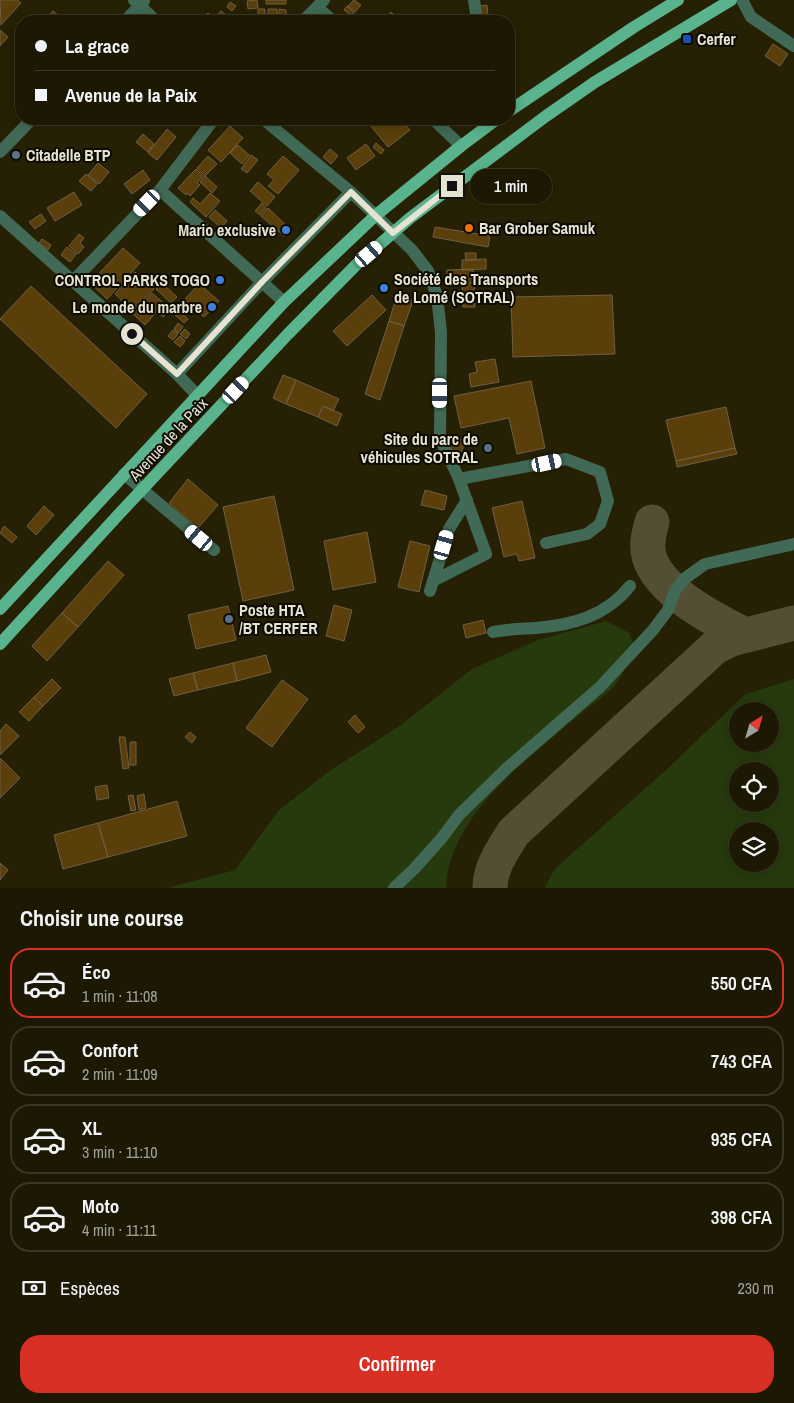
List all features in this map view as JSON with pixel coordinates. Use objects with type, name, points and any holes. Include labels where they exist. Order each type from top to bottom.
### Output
[{"type":"main road","points":[[515,107],[634,27],[678,0]]},
{"type":"main road","name":"Avenue de la Paix","points":[[0,644],[325,296],[393,233],[479,165],[595,82],[731,0]]},
{"type":"main road","points":[[0,610],[284,302],[376,216],[488,125]]},
{"type":"street","points":[[474,0],[476,15]]},
{"type":"street","points":[[742,0],[751,17],[794,46]]},
{"type":"street","points":[[130,15],[140,2],[151,15]]},
{"type":"street","points":[[309,15],[321,3],[328,15]]},
{"type":"street","points":[[0,152],[26,125]]},
{"type":"street","points":[[73,280],[160,190],[209,125]]},
{"type":"street","points":[[270,125],[351,192],[412,250],[428,271],[437,296],[442,332],[440,438],[459,479],[467,500],[486,554],[432,586],[449,529],[467,500]]},
{"type":"street","points":[[439,125],[461,146]]},
{"type":"street","points":[[160,190],[284,302]]},
{"type":"street","points":[[177,374],[262,282],[351,192]]},
{"type":"street","points":[[0,216],[177,374],[197,395]]},
{"type":"street","points":[[459,479],[566,459],[600,472],[608,500],[600,524],[587,534],[546,543]]},
{"type":"street","points":[[124,474],[214,550]]},
{"type":"street","points":[[394,888],[414,869],[466,808],[507,768],[606,680],[653,630],[668,610],[675,591],[693,571],[705,564],[725,558],[794,544]]},
{"type":"street","points":[[493,632],[551,626],[589,616],[603,610],[618,600],[630,586]]},
{"type":"green space","points":[[606,621],[629,633],[635,647],[619,680],[608,692],[536,751],[494,791],[476,813],[461,837],[450,862],[446,888],[167,888],[235,870],[279,810],[328,772],[401,725],[472,669],[538,640]]},
{"type":"green space","points":[[794,679],[794,888],[545,888],[552,873],[559,865],[666,770],[729,710],[729,752],[779,752],[779,702],[737,702],[746,694]]},
{"type":"building","points":[[0,0],[17,0],[21,3],[1,25]]},
{"type":"building","points":[[257,0],[258,8],[248,9],[247,1]]},
{"type":"building","points":[[266,0],[286,0],[286,4],[266,4]]},
{"type":"building","points":[[354,0],[361,5],[355,12],[348,6]]},
{"type":"building","points":[[230,2],[236,6],[232,11],[227,7]]},
{"type":"building","points":[[487,5],[488,15],[482,15],[480,6]]},
{"type":"building","points":[[347,6],[354,13],[351,15],[344,10]]},
{"type":"building","points":[[258,9],[265,9],[265,15],[258,15]]},
{"type":"building","points":[[268,9],[277,9],[278,15],[268,15]]},
{"type":"building","points":[[279,9],[286,10],[286,15],[279,15]]},
{"type":"building","points":[[53,11],[58,15],[50,15]]},
{"type":"building","points":[[221,11],[226,15],[218,15]]},
{"type":"building","points":[[0,30],[8,37],[0,46]]},
{"type":"building","points":[[773,44],[788,54],[780,66],[765,56]]},
{"type":"building","points":[[370,125],[406,125],[410,130],[388,147]]},
{"type":"building","points":[[230,126],[243,138],[221,162],[208,150]]},
{"type":"building","points":[[167,129],[176,137],[157,160],[148,153]]},
{"type":"building","points":[[143,134],[154,144],[148,152],[136,142]]},
{"type":"building","points":[[376,143],[384,150],[381,154],[373,147]]},
{"type":"building","points":[[366,144],[375,156],[356,170],[347,158]]},
{"type":"building","points":[[238,145],[249,155],[242,164],[230,153]]},
{"type":"building","points":[[330,149],[338,156],[331,164],[323,157]]},
{"type":"building","points":[[251,155],[258,160],[247,173],[241,169]]},
{"type":"building","points":[[208,156],[217,164],[205,176],[197,168]]},
{"type":"building","points":[[283,156],[299,170],[278,194],[268,186],[274,180],[267,174]]},
{"type":"building","points":[[98,163],[109,172],[99,184],[88,175]]},
{"type":"building","points":[[196,169],[203,176],[197,183],[200,185],[190,196],[187,193],[186,195],[178,188]]},
{"type":"building","points":[[143,170],[150,180],[132,194],[124,184]]},
{"type":"building","points":[[86,174],[97,184],[91,191],[79,181]]},
{"type":"building","points":[[205,176],[217,187],[212,193],[200,182]]},
{"type":"building","points":[[258,182],[275,197],[267,206],[250,191]]},
{"type":"building","points":[[74,192],[82,205],[55,221],[47,208]]},
{"type":"building","points":[[210,193],[220,201],[206,217],[190,202],[193,198],[200,204]]},
{"type":"building","points":[[262,203],[266,208],[260,215],[255,211]]},
{"type":"building","points":[[268,208],[290,229],[284,236],[261,216]]},
{"type":"building","points":[[215,210],[227,221],[221,228],[209,217]]},
{"type":"building","points":[[41,214],[46,221],[35,229],[29,222]]},
{"type":"building","points":[[435,227],[490,236],[488,247],[433,237]]},
{"type":"building","points":[[79,234],[84,238],[80,243],[84,247],[78,254],[69,246]]},
{"type":"building","points":[[42,239],[51,245],[48,250],[39,243]]},
{"type":"building","points":[[67,247],[76,254],[70,262],[61,255]]},
{"type":"building","points":[[123,248],[140,263],[107,299],[90,283]]},
{"type":"building","points":[[465,253],[476,253],[476,260],[466,260]]},
{"type":"building","points":[[486,259],[486,269],[462,270],[462,260]]},
{"type":"building","points":[[473,269],[474,283],[447,284],[447,270]]},
{"type":"building","points":[[135,272],[154,289],[133,311],[115,294]]},
{"type":"building","points":[[162,283],[177,297],[171,303],[156,289]]},
{"type":"building","points":[[474,283],[475,307],[463,307],[462,284]]},
{"type":"building","points":[[199,284],[219,301],[204,317],[184,300]]},
{"type":"building","points":[[31,286],[147,394],[116,428],[0,319]]},
{"type":"building","points":[[152,293],[170,309],[163,317],[157,311],[145,325],[133,314]]},
{"type":"building","points":[[372,295],[386,310],[347,346],[333,331]]},
{"type":"building","points":[[397,295],[413,301],[404,326],[389,321]]},
{"type":"building","points":[[612,295],[615,354],[513,357],[511,297]]},
{"type":"building","points":[[177,309],[188,319],[184,323],[173,313]]},
{"type":"building","points":[[389,321],[404,326],[380,400],[365,394]]},
{"type":"building","points":[[178,323],[183,327],[178,333],[174,329]]},
{"type":"building","points":[[185,329],[190,334],[186,339],[180,334]]},
{"type":"building","points":[[173,330],[178,334],[173,340],[168,336]]},
{"type":"building","points":[[180,336],[185,341],[180,347],[174,342]]},
{"type":"building","points":[[495,359],[499,382],[471,387],[469,374],[477,372],[475,362]]},
{"type":"building","points":[[283,375],[296,380],[286,404],[273,398]]},
{"type":"building","points":[[296,380],[339,399],[333,411],[323,406],[318,417],[286,404]]},
{"type":"building","points":[[531,381],[545,448],[517,454],[509,418],[461,428],[454,396]]},
{"type":"building","points":[[323,406],[342,414],[337,426],[318,417]]},
{"type":"building","points":[[726,407],[735,448],[676,461],[666,420]]},
{"type":"building","points":[[452,437],[464,440],[462,453],[449,450]]},
{"type":"building","points":[[735,448],[737,454],[677,467],[676,461]]},
{"type":"building","points":[[188,479],[218,505],[198,528],[169,503]]},
{"type":"building","points":[[425,490],[447,496],[444,510],[421,505]]},
{"type":"building","points":[[274,496],[294,590],[243,601],[223,507]]},
{"type":"building","points":[[522,501],[535,558],[519,561],[517,554],[504,557],[492,508]]},
{"type":"building","points":[[44,506],[54,515],[36,535],[27,526]]},
{"type":"building","points":[[4,526],[17,537],[12,543],[0,533]]},
{"type":"building","points":[[367,532],[376,582],[333,590],[324,541]]},
{"type":"building","points":[[410,541],[430,546],[419,592],[398,587]]},
{"type":"building","points":[[108,561],[124,575],[78,627],[62,613]]},
{"type":"building","points":[[334,605],[352,610],[344,641],[326,636]]},
{"type":"building","points":[[228,606],[236,640],[196,649],[188,615]]},
{"type":"building","points":[[62,613],[78,627],[47,661],[32,646]]},
{"type":"building","points":[[483,620],[486,633],[466,638],[463,625]]},
{"type":"building","points":[[266,655],[271,672],[237,681],[233,663]]},
{"type":"building","points":[[233,663],[237,681],[198,690],[193,673]]},
{"type":"building","points":[[193,673],[198,690],[174,696],[169,679]]},
{"type":"building","points":[[52,679],[61,688],[43,706],[34,697]]},
{"type":"building","points":[[282,680],[308,699],[272,747],[246,728]]},
{"type":"building","points":[[34,697],[43,706],[29,721],[19,712]]},
{"type":"building","points":[[355,715],[365,727],[358,733],[348,722]]},
{"type":"building","points":[[6,724],[19,736],[0,755],[0,731]]},
{"type":"building","points":[[190,732],[196,737],[192,743],[185,737]]},
{"type":"building","points":[[119,737],[125,737],[129,768],[123,769]]},
{"type":"building","points":[[130,742],[136,742],[136,765],[130,765]]},
{"type":"building","points":[[0,758],[20,778],[0,798]]},
{"type":"building","points":[[107,785],[109,798],[97,800],[95,787]]},
{"type":"building","points":[[144,794],[146,808],[139,810],[137,796]]},
{"type":"building","points":[[133,795],[136,810],[131,811],[128,796]]},
{"type":"building","points":[[177,801],[187,836],[108,857],[98,823]]},
{"type":"building","points":[[98,823],[108,857],[63,869],[54,835]]},
{"type":"building","points":[[0,863],[8,870],[0,880]]},
{"type":"taxiway","points":[[652,522],[648,552],[655,569],[664,581],[676,593],[704,613],[745,635]]},
{"type":"taxiway","points":[[490,888],[492,873],[501,852],[513,833],[715,647],[731,639],[794,623]]},
{"type":"place","name":"Cerfer","points":[[687,39]]},
{"type":"place","name":"Citadelle BTP","points":[[16,155]]},
{"type":"place","name":"Bar Grober Samuk","points":[[469,228]]},
{"type":"place","name":"Mario exclusive","points":[[286,230]]},
{"type":"place","name":"CONTROL PARKS TOGO","points":[[220,280]]},
{"type":"place","name":"Société des Transports de Lomé (SOTRAL)","points":[[384,288]]},
{"type":"place","name":"Le monde du marbre","points":[[212,307]]},
{"type":"place","name":"Site du parc de véhicules SOTRAL","points":[[488,448]]},
{"type":"place","name":"Poste HTA /BT CERFER","points":[[229,619]]},
{"type":"route","points":[[132,334],[177,374],[262,282],[351,192],[393,233],[452,186]]}]
